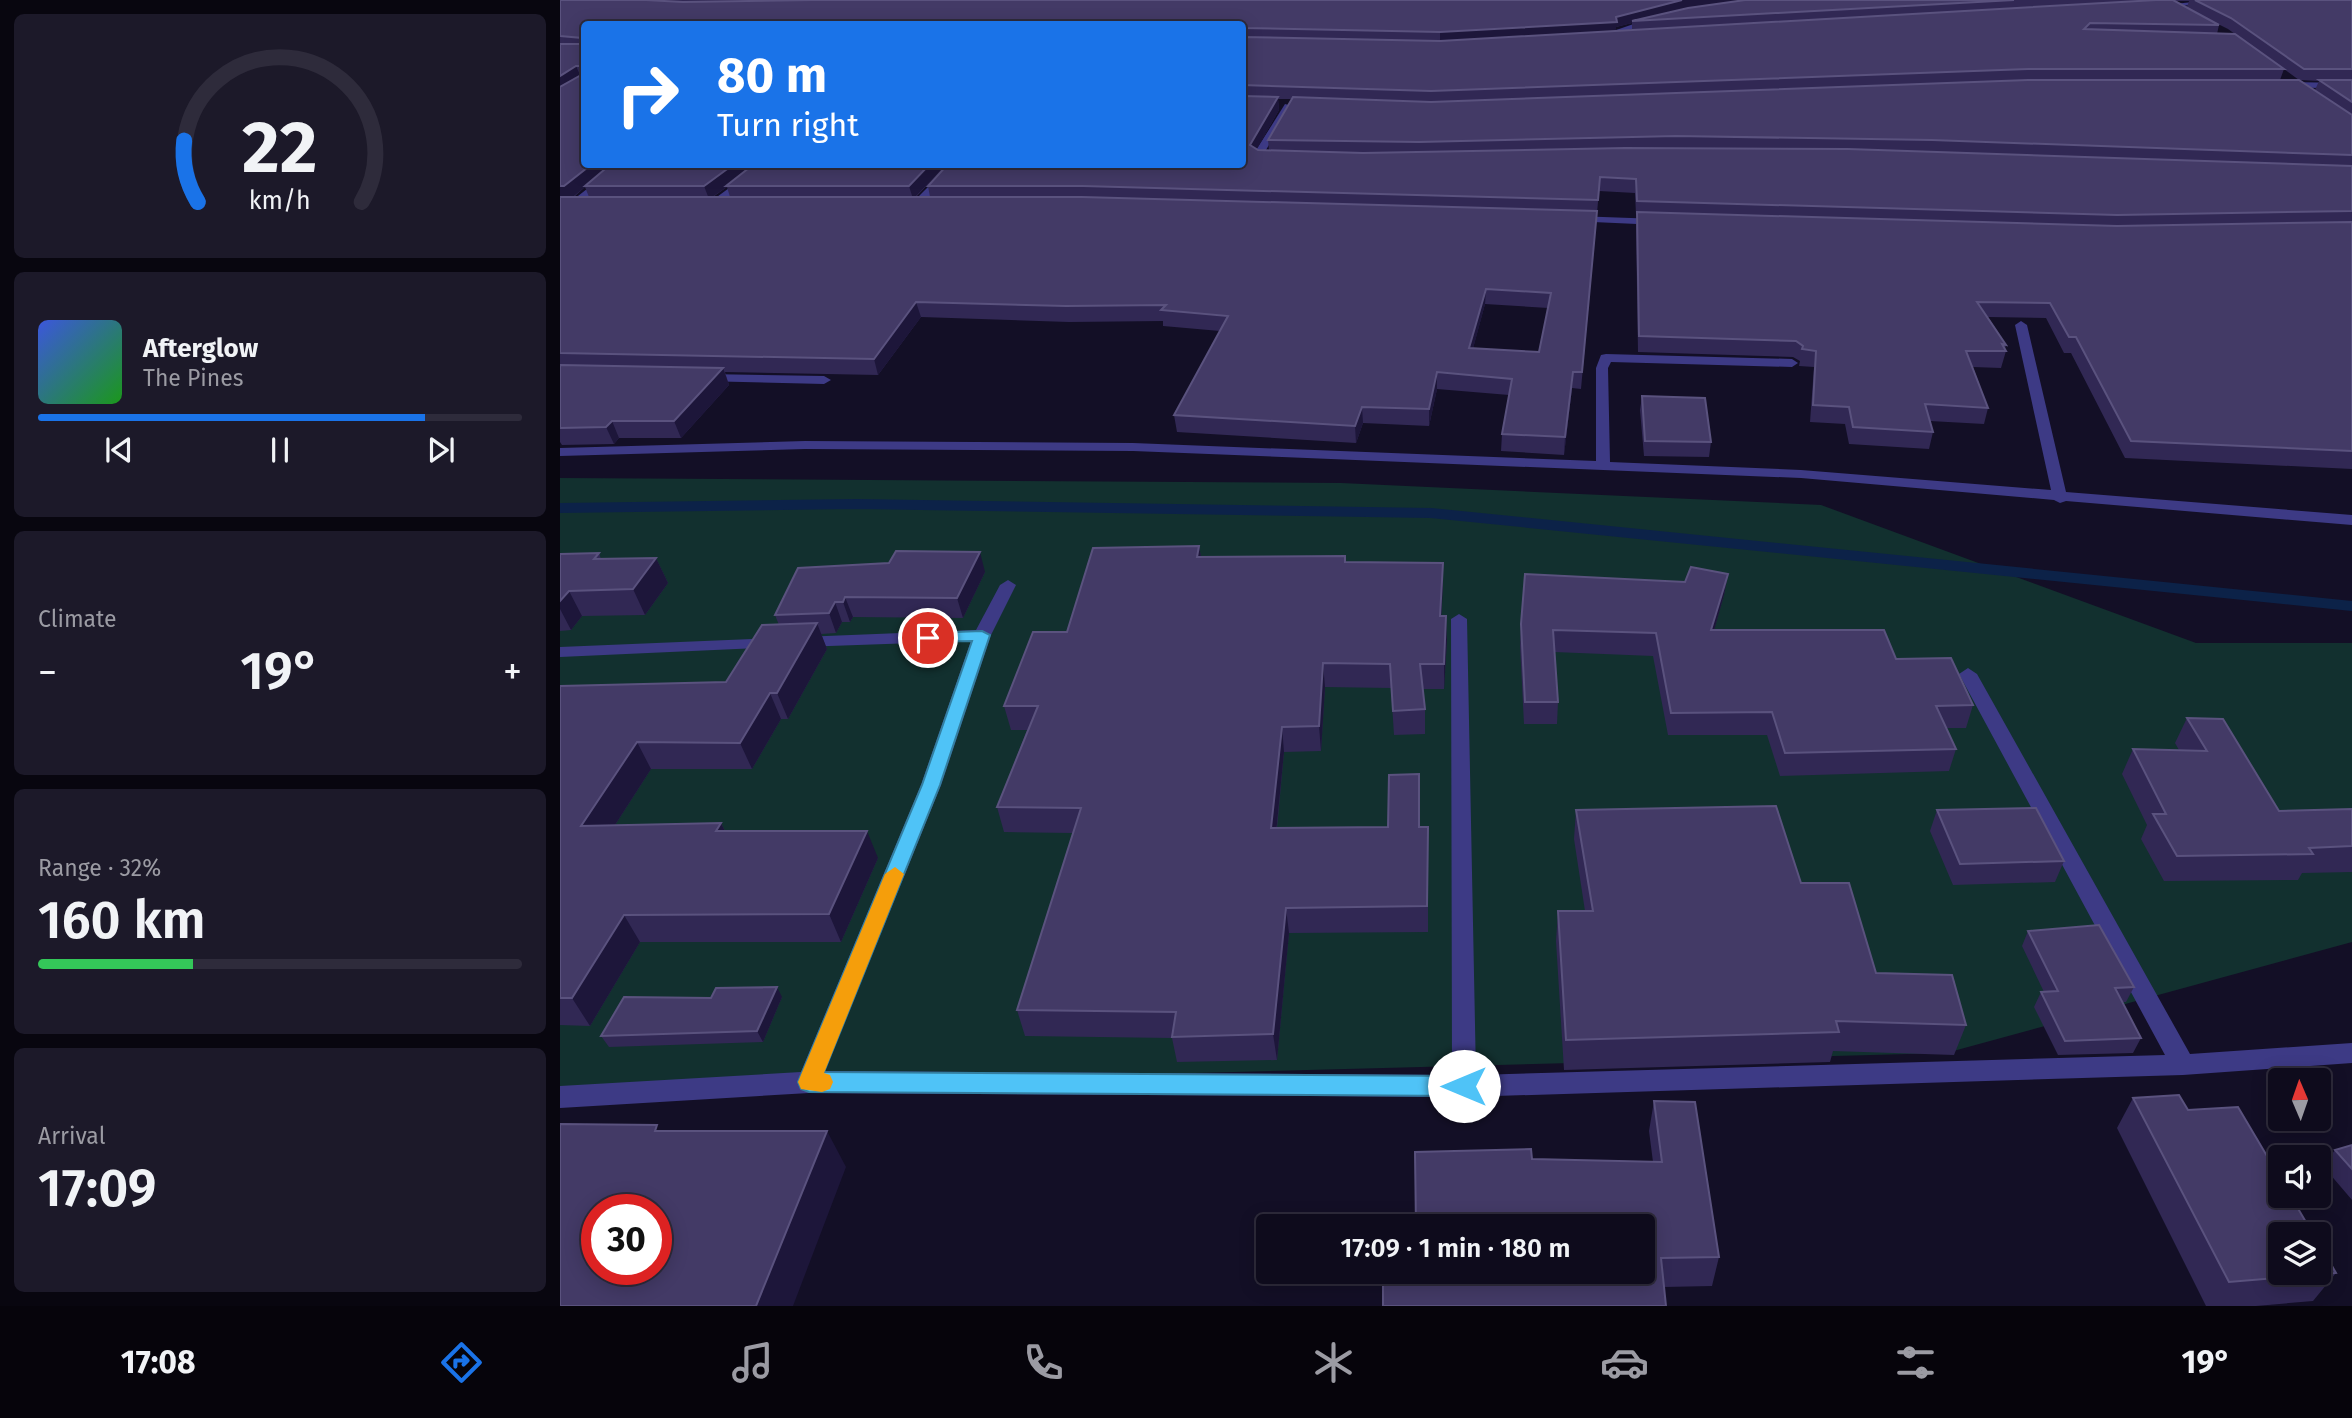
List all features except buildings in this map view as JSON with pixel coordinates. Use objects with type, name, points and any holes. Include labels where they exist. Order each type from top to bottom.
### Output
[{"type":"street","points":[[2158,0],[2191,16]]},
{"type":"street","points":[[2144,6],[2243,0]]},
{"type":"street","points":[[1597,38],[1662,19]]},
{"type":"street","points":[[1586,39],[1639,36]]},
{"type":"street","points":[[2285,78],[2307,93]]},
{"type":"street","points":[[2269,85],[2352,86]]},
{"type":"street","points":[[1280,159],[1259,158],[1258,155],[1283,106],[1301,106]]},
{"type":"street","points":[[573,205],[621,168]]},
{"type":"street","points":[[715,204],[764,168]]},
{"type":"street","points":[[918,203],[953,168]]},
{"type":"street","points":[[905,203],[932,203]]},
{"type":"street","points":[[560,205],[599,204]]},
{"type":"street","points":[[702,204],[742,204]]},
{"type":"street","points":[[1561,219],[1670,222]]},
{"type":"street","points":[[2021,325],[2060,498]]},
{"type":"street","points":[[1603,466],[1602,368],[1606,358],[1792,363]]},
{"type":"street","points":[[685,377],[824,380]]},
{"type":"street","points":[[560,452],[805,445],[1133,447],[1801,474],[2060,498],[2352,520]]},
{"type":"street","points":[[809,1082],[931,785],[982,635],[1008,585]]},
{"type":"street","points":[[1459,619],[1464,1086]]},
{"type":"street","points":[[560,652],[982,635]]},
{"type":"street","points":[[1968,674],[2183,1065]]},
{"type":"street","points":[[560,1097],[809,1082],[1464,1086],[2183,1065],[2352,1053]]},
{"type":"green space","points":[[560,478],[1341,483],[1821,505],[2196,643],[2352,643],[2352,942],[1946,1053],[560,1090]]},
{"type":"waterway","points":[[560,508],[856,504],[1431,513],[2352,606]]},
{"type":"slow traffic","points":[[822,1082],[809,1082],[895,874]]},
{"type":"route","points":[[928,638],[982,635],[931,785],[809,1082],[1464,1086]]}]
